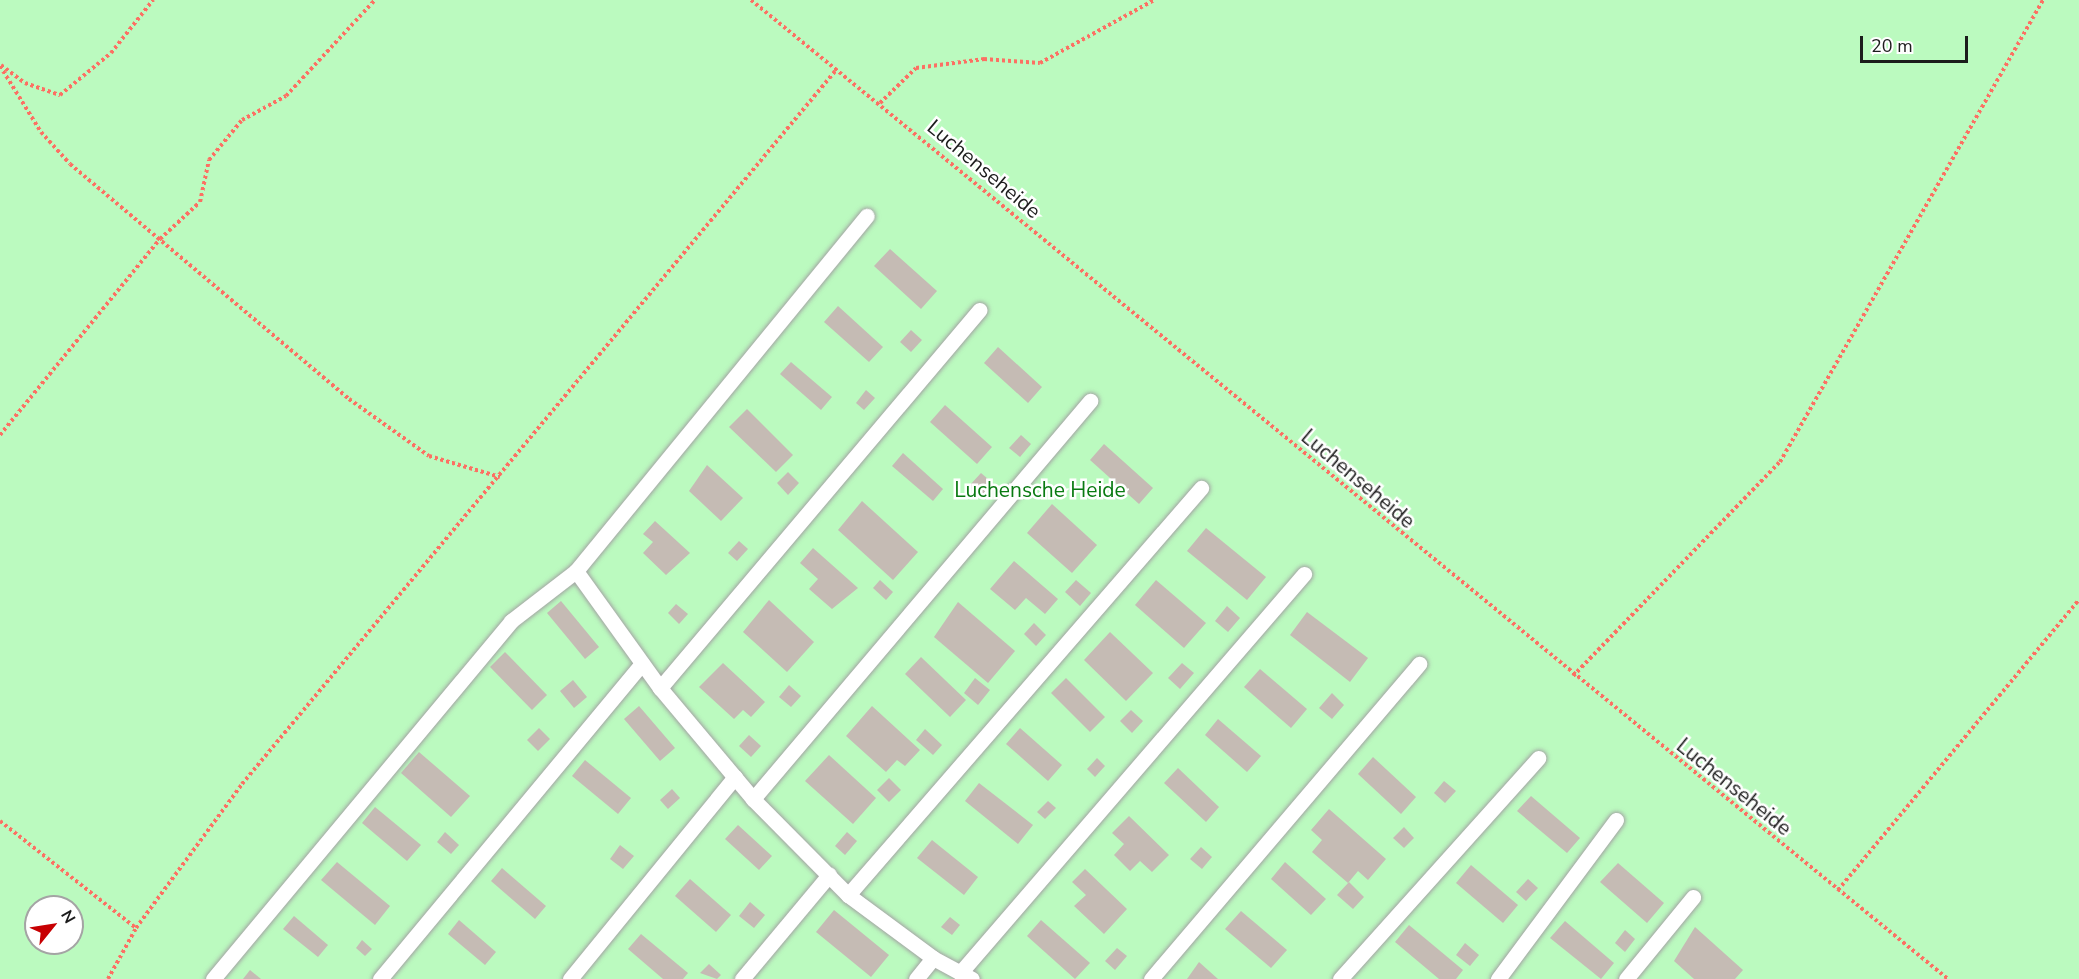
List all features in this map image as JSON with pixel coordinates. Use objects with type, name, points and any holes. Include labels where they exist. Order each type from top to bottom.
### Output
[{"type":"lane","points":[[213,979],[511,621],[576,572],[867,216]]},
{"type":"lane","points":[[660,688],[980,310]]},
{"type":"lane","points":[[753,799],[1090,401]]},
{"type":"lane","points":[[848,895],[1201,488]]},
{"type":"lane","points":[[576,572],[660,688],[753,799],[848,895],[933,958],[966,976],[1304,574]]},
{"type":"lane","points":[[380,979],[642,663]]},
{"type":"lane","points":[[1151,979],[1419,664]]},
{"type":"lane","points":[[1340,979],[1538,758]]},
{"type":"lane","points":[[570,979],[735,777]]},
{"type":"lane","points":[[1498,979],[1616,820]]},
{"type":"lane","points":[[742,979],[829,875]]},
{"type":"lane","points":[[1626,979],[1693,897]]},
{"type":"lane","points":[[916,979],[933,958]]},
{"type":"path","points":[[0,65],[25,83],[60,94],[111,53],[153,0]]},
{"type":"path","points":[[0,435],[160,239],[200,201],[209,160],[242,120],[286,96],[375,0]]},
{"type":"path","name":"Luchenseheide","points":[[751,0],[880,103],[1573,676],[1948,979]]},
{"type":"path","points":[[880,103],[923,65],[984,59],[1040,63],[1154,0]]},
{"type":"path","points":[[1573,676],[1780,462],[2043,0]]},
{"type":"path","points":[[0,65],[41,132],[70,164],[349,399],[429,456],[500,477]]},
{"type":"path","points":[[108,979],[136,928],[242,784],[500,477],[836,70]]},
{"type":"path","points":[[1838,890],[2079,600]]},
{"type":"path","points":[[0,821],[136,928]]},
{"type":"green space","name":"Luchensche Heide","points":[[0,0],[2079,0],[2079,979],[0,979]]},
{"type":"building","points":[[890,249],[937,291],[921,309],[874,266]]},
{"type":"building","points":[[838,306],[883,347],[869,362],[824,322]]},
{"type":"building","points":[[911,330],[922,340],[911,352],[900,342]]},
{"type":"building","points":[[998,347],[1042,387],[1028,403],[984,363]]},
{"type":"building","points":[[791,362],[832,397],[821,410],[780,374]]},
{"type":"building","points":[[866,390],[875,398],[864,410],[856,403]]},
{"type":"building","points":[[945,405],[992,447],[977,464],[930,422]]},
{"type":"building","points":[[747,409],[793,455],[776,472],[729,427]]},
{"type":"building","points":[[1021,435],[1031,444],[1020,457],[1009,448]]},
{"type":"building","points":[[1104,444],[1153,488],[1139,504],[1090,460]]},
{"type":"building","points":[[903,453],[943,489],[933,501],[892,466]]},
{"type":"building","points":[[707,465],[743,498],[721,521],[689,491]]},
{"type":"building","points":[[788,472],[799,483],[788,495],[777,483]]},
{"type":"building","points":[[981,473],[995,485],[983,498],[969,486]]},
{"type":"building","points":[[862,501],[918,552],[893,580],[838,530]]},
{"type":"building","points":[[1052,504],[1097,545],[1072,573],[1027,533]]},
{"type":"building","points":[[655,521],[690,553],[666,575],[643,553],[653,542],[643,534]]},
{"type":"building","points":[[1206,528],[1266,577],[1247,600],[1187,551]]},
{"type":"building","points":[[739,541],[748,549],[737,561],[728,553]]},
{"type":"building","points":[[813,548],[858,588],[832,609],[809,589],[818,579],[800,563]]},
{"type":"building","points":[[1014,561],[1058,599],[1045,614],[1026,598],[1015,610],[990,589]]},
{"type":"building","points":[[880,580],[893,592],[886,600],[873,588]]},
{"type":"building","points":[[1076,580],[1091,593],[1080,606],[1065,592]]},
{"type":"building","points":[[1156,580],[1206,623],[1184,648],[1135,605]]},
{"type":"building","points":[[769,600],[814,642],[787,672],[743,632]]},
{"type":"building","points":[[561,601],[599,647],[585,659],[547,613]]},
{"type":"building","points":[[958,602],[1015,651],[988,683],[934,637]]},
{"type":"building","points":[[676,604],[688,614],[679,624],[668,613]]},
{"type":"building","points":[[1227,606],[1240,618],[1228,632],[1215,621]]},
{"type":"building","points":[[1307,612],[1368,658],[1350,682],[1290,635]]},
{"type":"building","points":[[1034,623],[1046,635],[1036,646],[1024,634]]},
{"type":"building","points":[[1110,632],[1153,673],[1126,701],[1084,660]]},
{"type":"building","points":[[505,652],[547,695],[532,710],[490,667]]},
{"type":"building","points":[[921,657],[966,700],[950,717],[905,674]]},
{"type":"building","points":[[723,663],[765,702],[751,717],[743,710],[734,719],[699,687]]},
{"type":"building","points":[[1182,663],[1194,673],[1180,689],[1168,678]]},
{"type":"building","points":[[1260,669],[1307,709],[1291,728],[1244,687]]},
{"type":"building","points":[[975,678],[990,690],[978,705],[964,693]]},
{"type":"building","points":[[1066,678],[1105,717],[1090,732],[1051,693]]},
{"type":"building","points":[[573,680],[587,697],[574,708],[560,691]]},
{"type":"building","points":[[789,685],[801,696],[791,707],[779,697]]},
{"type":"building","points":[[1332,693],[1344,705],[1332,719],[1319,708]]},
{"type":"building","points":[[639,706],[675,748],[660,761],[624,719]]},
{"type":"building","points":[[872,706],[920,750],[905,766],[897,760],[886,772],[846,736]]},
{"type":"building","points":[[1131,710],[1143,721],[1132,733],[1120,721]]},
{"type":"building","points":[[1218,719],[1261,756],[1247,772],[1205,735]]},
{"type":"building","points":[[539,728],[550,739],[538,751],[527,740]]},
{"type":"building","points":[[1020,728],[1062,765],[1048,781],[1006,744]]},
{"type":"building","points":[[925,729],[942,745],[933,755],[916,740]]},
{"type":"building","points":[[749,735],[761,746],[751,757],[739,746]]},
{"type":"building","points":[[419,752],[470,796],[451,817],[401,773]]},
{"type":"building","points":[[829,755],[876,798],[853,824],[805,781]]},
{"type":"building","points":[[1373,757],[1416,797],[1401,814],[1358,774]]},
{"type":"building","points":[[1097,758],[1105,766],[1095,777],[1087,769]]},
{"type":"building","points":[[585,760],[631,798],[618,814],[572,776]]},
{"type":"building","points":[[1178,768],[1219,807],[1206,822],[1164,783]]},
{"type":"building","points":[[889,778],[901,790],[889,802],[877,790]]},
{"type":"building","points":[[1444,781],[1456,791],[1445,803],[1434,793]]},
{"type":"building","points":[[979,783],[1033,825],[1018,844],[965,801]]},
{"type":"building","points":[[672,789],[680,798],[668,809],[660,800]]},
{"type":"building","points":[[1531,796],[1580,838],[1567,853],[1517,811]]},
{"type":"building","points":[[1048,801],[1056,808],[1045,819],[1037,812]]},
{"type":"building","points":[[375,807],[421,845],[407,861],[362,823]]},
{"type":"building","points":[[1329,809],[1386,859],[1368,880],[1358,871],[1348,883],[1312,852],[1322,840],[1311,830]]},
{"type":"building","points":[[1129,816],[1169,855],[1152,872],[1140,861],[1130,871],[1114,855],[1124,844],[1112,833]]},
{"type":"building","points":[[738,825],[772,856],[759,870],[725,839]]},
{"type":"building","points":[[1404,827],[1414,838],[1404,848],[1393,838]]},
{"type":"building","points":[[445,832],[459,845],[451,854],[437,842]]},
{"type":"building","points":[[847,832],[857,841],[845,855],[835,846]]},
{"type":"building","points":[[932,840],[978,877],[964,895],[917,858]]},
{"type":"building","points":[[620,845],[634,856],[623,869],[610,859]]},
{"type":"building","points":[[1201,847],[1212,857],[1202,869],[1190,859]]},
{"type":"building","points":[[337,862],[390,906],[375,925],[321,880]]},
{"type":"building","points":[[1285,862],[1326,899],[1311,915],[1271,879]]},
{"type":"building","points":[[1618,863],[1664,903],[1647,923],[1600,882]]},
{"type":"building","points":[[1471,865],[1518,905],[1503,923],[1456,883]]},
{"type":"building","points":[[502,868],[546,906],[535,919],[491,881]]},
{"type":"building","points":[[1085,869],[1127,909],[1104,934],[1074,906],[1086,895],[1072,882]]},
{"type":"building","points":[[690,879],[731,915],[716,932],[675,896]]},
{"type":"building","points":[[1528,879],[1538,888],[1526,901],[1516,892]]},
{"type":"building","points":[[1349,882],[1364,897],[1353,909],[1337,895]]},
{"type":"building","points":[[750,902],[765,915],[754,928],[739,916]]},
{"type":"building","points":[[834,910],[889,955],[871,977],[816,932]]},
{"type":"building","points":[[1241,911],[1287,950],[1271,968],[1225,929]]},
{"type":"building","points":[[294,916],[328,945],[318,957],[283,929]]},
{"type":"building","points":[[950,917],[960,925],[952,935],[941,927]]},
{"type":"building","points":[[459,920],[496,952],[485,965],[448,934]]},
{"type":"building","points":[[1041,920],[1090,963],[1075,979],[1027,936]]},
{"type":"building","points":[[1565,921],[1614,963],[1601,979],[1550,938]]},
{"type":"building","points":[[1409,925],[1463,970],[1456,979],[1439,979],[1395,942]]},
{"type":"building","points":[[1695,927],[1743,970],[1735,979],[1694,979],[1674,961]]},
{"type":"building","points":[[1625,930],[1635,939],[1625,952],[1615,943]]},
{"type":"building","points":[[641,934],[688,973],[683,979],[663,979],[628,949]]},
{"type":"building","points":[[362,940],[372,949],[365,956],[356,948]]},
{"type":"building","points":[[1465,943],[1479,955],[1470,966],[1456,955]]},
{"type":"building","points":[[1117,948],[1127,956],[1115,970],[1105,961]]},
{"type":"building","points":[[1199,962],[1218,979],[1187,979]]},
{"type":"building","points":[[709,964],[721,975],[717,979],[700,973]]},
{"type":"building","points":[[250,970],[261,979],[243,979]]}]
